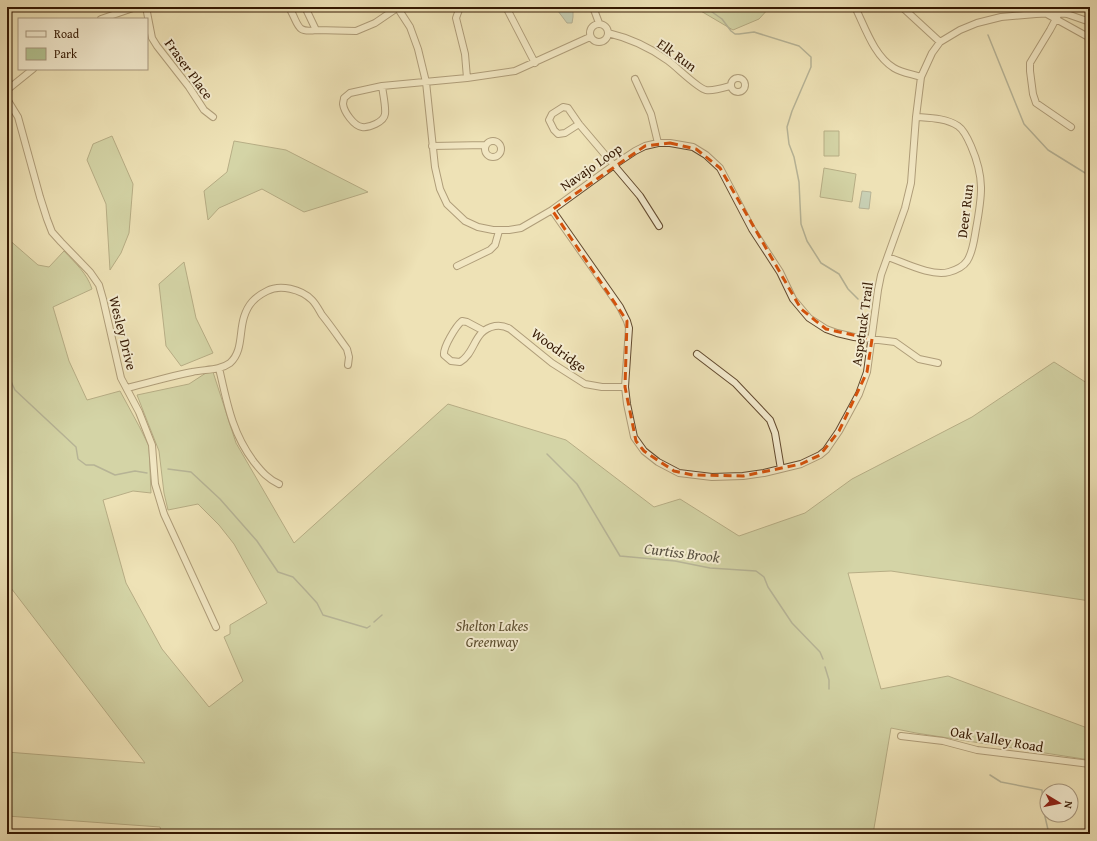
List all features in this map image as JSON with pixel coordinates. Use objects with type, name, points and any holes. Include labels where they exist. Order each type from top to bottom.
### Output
[{"type":"street","points":[[104,18],[136,7]]},
{"type":"street","name":"Fraser Place","points":[[146,7],[152,38],[189,87],[204,110],[213,117]]},
{"type":"street","points":[[294,7],[291,11],[300,29],[305,31],[356,31],[375,23],[397,8]]},
{"type":"street","points":[[305,7],[316,30]]},
{"type":"street","points":[[460,7],[456,18],[465,54],[467,78]]},
{"type":"street","points":[[506,7],[535,63]]},
{"type":"street","points":[[593,7],[599,23]]},
{"type":"street","points":[[855,7],[874,46],[885,60],[899,70],[921,77]]},
{"type":"street","points":[[902,7],[940,42]]},
{"type":"street","name":"Navajo Loop","points":[[397,8],[410,27],[418,49],[426,82],[432,146],[437,178],[442,194],[447,204],[469,223],[485,229],[499,231],[521,228],[552,210],[614,165],[645,146],[658,143],[678,144],[692,147],[706,154],[717,164],[752,229],[780,272],[793,299],[809,318],[837,333],[895,342],[919,359],[938,363]]},
{"type":"street","points":[[1045,13],[1090,38]]},
{"type":"street","points":[[1059,13],[1030,63],[1033,94],[1036,103],[1071,126]]},
{"type":"street","name":"Aspetuck Trail","points":[[552,210],[620,307],[627,321],[629,333],[625,387],[631,425],[636,441],[644,451],[674,471],[693,475],[727,477],[743,476],[781,469],[811,461],[820,455],[832,443],[865,380],[869,366],[878,290],[905,208],[911,183],[916,117],[921,77],[926,65],[940,42],[977,23],[1001,17],[1059,13],[1067,14],[1090,22]]},
{"type":"street","points":[[599,23],[606,26],[608,33],[604,40],[599,42],[594,41],[590,37],[590,29],[593,25],[599,23]]},
{"type":"street","name":"Elk Run","points":[[608,33],[632,40],[653,51],[667,60],[703,89],[713,90],[730,86]]},
{"type":"street","points":[[382,86],[385,115],[382,120],[369,127],[356,125],[346,112],[343,104],[344,98],[350,93],[382,86],[515,72],[590,37]]},
{"type":"street","points":[[7,90],[32,70]]},
{"type":"street","points":[[635,79],[648,105],[658,143]]},
{"type":"street","name":"Wesley Drive","points":[[7,99],[18,117],[40,197],[52,232],[90,272],[99,286],[121,378],[128,388],[152,445],[155,484],[164,514],[216,627]]},
{"type":"street","points":[[579,124],[565,133],[558,134],[554,130],[549,120],[552,114],[563,107],[568,108],[579,124],[640,196],[659,226]]},
{"type":"street","name":"Deer Run","points":[[888,257],[929,271],[938,273],[949,272],[960,268],[966,262],[971,253],[974,241],[980,207],[981,178],[979,168],[968,140],[962,130],[954,124],[942,119],[916,117]]},
{"type":"street","points":[[432,146],[486,145]]},
{"type":"street","points":[[457,266],[490,250],[495,245],[499,231]]},
{"type":"street","points":[[128,388],[192,372],[219,368],[228,364],[234,359],[238,351],[244,319],[253,299],[272,289],[282,288],[304,293],[312,300],[347,349],[349,357],[348,365]]},
{"type":"street","points":[[462,321],[482,330],[463,360],[454,362],[448,360],[444,355],[445,347],[462,321]]},
{"type":"street","name":"Woodridge","points":[[482,330],[498,325],[507,327],[552,363],[585,384],[602,388],[625,387]]},
{"type":"street","points":[[697,354],[735,383],[770,420],[775,433],[781,469]]},
{"type":"street","points":[[219,368],[233,425],[239,440],[265,476],[279,484]]},
{"type":"street","name":"Oak Valley Road","points":[[901,736],[943,742],[977,750],[1090,764]]},
{"type":"highlighted area","points":[[670,143],[696,149],[720,168],[801,309],[826,329],[872,339],[867,372],[839,431],[820,455],[801,464],[743,476],[693,475],[674,471],[644,451],[636,441],[625,387],[627,321],[552,210],[645,146]]},
{"type":"green space","points":[[694,7],[770,7],[759,19],[733,30]]},
{"type":"green space","points":[[824,131],[839,131],[839,156],[824,156]]},
{"type":"green space","points":[[112,136],[133,184],[129,233],[121,253],[110,270],[106,204],[87,160],[93,144]]},
{"type":"green space","points":[[234,141],[286,150],[368,192],[304,212],[262,189],[219,208],[208,220],[204,191],[227,172]]},
{"type":"green space","points":[[824,168],[856,174],[852,202],[820,197]]},
{"type":"green space","name":"Shelton Lakes Greenway","points":[[7,238],[38,265],[49,267],[64,251],[80,268],[90,283],[92,289],[53,307],[69,361],[87,400],[120,391],[149,446],[151,493],[133,491],[103,500],[126,583],[162,649],[209,707],[243,681],[224,637],[230,634],[230,625],[267,603],[234,544],[219,525],[198,504],[168,510],[164,493],[159,451],[137,395],[189,384],[212,369],[236,443],[294,543],[448,404],[566,440],[654,507],[680,499],[739,536],[805,513],[852,479],[972,417],[1054,362],[1090,385],[1090,601],[891,571],[848,573],[881,689],[948,676],[1090,729],[1090,760],[891,728],[873,834],[162,834],[160,827],[7,816],[7,752],[145,763],[11,588],[7,590]]},
{"type":"green space","points":[[184,262],[196,318],[213,353],[181,366],[166,346],[159,284]]},
{"type":"water","points":[[555,7],[573,7],[572,23],[567,23]]},
{"type":"water","points":[[862,191],[871,192],[869,209],[859,208]]},
{"type":"waterway","points":[[705,7],[722,19],[735,34],[754,32],[799,46],[811,57],[811,67],[792,111],[787,127],[789,144],[794,157],[799,182],[801,224],[807,241],[821,263],[839,274],[848,289],[858,299]]},
{"type":"waterway","points":[[988,35],[1024,124],[1048,150],[1090,176]]},
{"type":"waterway","points":[[7,373],[15,390],[76,447],[78,459],[86,465],[94,465],[115,475],[135,471],[147,473]]},
{"type":"waterway","name":"Curtiss Brook","points":[[547,454],[577,484],[620,556],[675,561],[710,568],[756,571],[764,577],[768,587],[792,623],[820,652],[823,659]]},
{"type":"waterway","points":[[168,469],[191,472],[220,499],[257,541],[278,572],[293,577],[317,603],[323,615],[367,628],[370,626]]},
{"type":"waterway","points":[[374,622],[382,615]]},
{"type":"waterway","name":"Curtiss Brook","points":[[825,667],[829,680],[829,689]]},
{"type":"waterway","name":"Curtiss Brook","points":[[990,775],[1001,782],[1042,790],[1043,808],[1049,834]]}]
